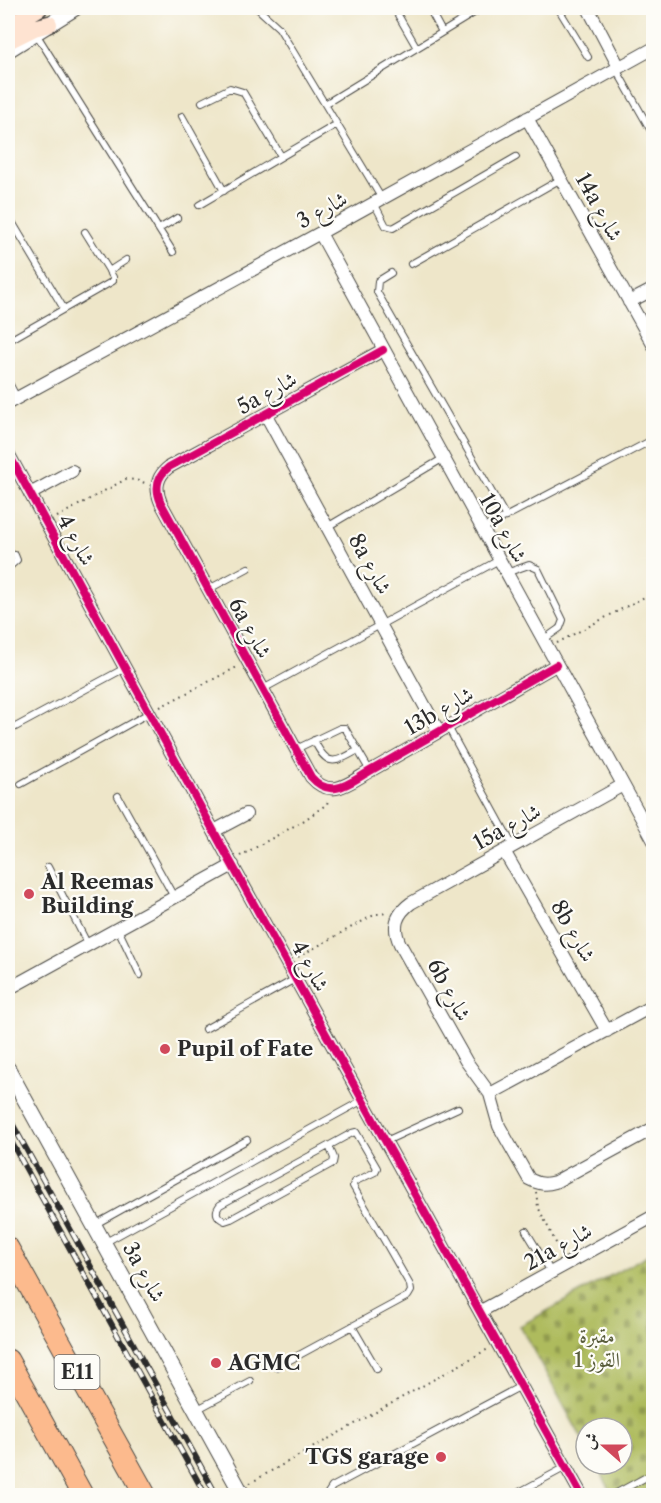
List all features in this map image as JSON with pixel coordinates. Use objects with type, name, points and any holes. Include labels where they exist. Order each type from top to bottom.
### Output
[{"type":"highway","name":"E11","points":[[8,1248],[146,1496]]},
{"type":"highway","name":"E11","points":[[8,1360],[83,1496]]},
{"type":"main road","points":[[8,26],[39,8]]},
{"type":"main road","points":[[8,41],[34,28],[42,28]]},
{"type":"street","points":[[8,50],[75,8]]},
{"type":"street","points":[[588,8],[617,68]]},
{"type":"street","name":"شارع 3","points":[[12,400],[654,48]]},
{"type":"street","name":"14a شارع","points":[[527,118],[654,346]]},
{"type":"street","name":"10a شارع","points":[[320,233],[442,459],[654,841]]},
{"type":"street","points":[[629,302],[654,289]]},
{"type":"street","name":"5a شارع","points":[[156,487],[163,472],[169,467],[383,350]]},
{"type":"street","name":"8a شارع","points":[[266,415],[380,625],[443,730]]},
{"type":"street","name":"شارع 4","points":[[8,453],[582,1496]]},
{"type":"street","points":[[30,494],[72,471]]},
{"type":"street","name":"6a شارع","points":[[156,487],[160,503],[296,749],[317,783],[336,788]]},
{"type":"street","name":"13b شارع","points":[[336,788],[556,665]]},
{"type":"street","name":"15a شارع","points":[[398,916],[403,908],[411,903],[623,785]]},
{"type":"street","points":[[214,831],[246,814]]},
{"type":"street","name":"8b شارع","points":[[508,849],[607,1031]]},
{"type":"street","points":[[8,989],[232,863]]},
{"type":"street","name":"6b شارع","points":[[398,916],[395,926],[400,944],[466,1061],[490,1094]]},
{"type":"street","points":[[654,1005],[490,1094],[499,1126],[524,1172],[537,1184],[547,1185],[555,1182],[654,1128]]},
{"type":"street","name":"3a شارع","points":[[8,1069],[241,1492]]},
{"type":"street","name":"21a شارع","points":[[481,1311],[654,1216]]},
{"type":"lane","points":[[257,8],[279,28],[337,124],[378,201],[386,226],[393,228],[516,157]]},
{"type":"lane","points":[[394,8],[417,48]]},
{"type":"lane","points":[[429,8],[442,32]]},
{"type":"lane","points":[[325,104],[482,8]]},
{"type":"lane","points":[[558,8],[588,57]]},
{"type":"lane","points":[[42,28],[172,252]]},
{"type":"lane","points":[[617,68],[654,136]]},
{"type":"lane","points":[[202,102],[231,88],[243,92],[281,156]]},
{"type":"lane","points":[[8,97],[12,108],[8,114]]},
{"type":"lane","points":[[182,116],[224,190]]},
{"type":"lane","points":[[199,205],[337,124]]},
{"type":"lane","points":[[411,264],[561,179]]},
{"type":"lane","points":[[8,215],[64,309]]},
{"type":"lane","points":[[159,230],[177,218]]},
{"type":"lane","points":[[8,341],[113,281],[85,232]]},
{"type":"lane","points":[[109,271],[126,260]]},
{"type":"lane","points":[[391,273],[378,281],[377,292],[506,517]]},
{"type":"lane","points":[[8,381],[12,400]]},
{"type":"lane","points":[[482,530],[654,439]]},
{"type":"lane","points":[[327,527],[442,459]]},
{"type":"lane","points":[[8,554],[15,555],[17,560],[8,568]]},
{"type":"lane","points":[[263,690],[499,560]]},
{"type":"lane","points":[[506,573],[529,565],[538,568],[563,620],[560,628],[545,644]]},
{"type":"lane","points":[[208,590],[248,568]]},
{"type":"lane","points":[[8,731],[125,668]]},
{"type":"lane","points":[[21,784],[150,712]]},
{"type":"lane","points":[[296,749],[340,728],[345,728],[370,771]]},
{"type":"lane","points":[[443,730],[508,849]]},
{"type":"lane","points":[[314,740],[321,754],[330,760],[339,760],[358,750]]},
{"type":"lane","points":[[118,796],[174,897]]},
{"type":"lane","points":[[48,867],[88,945]]},
{"type":"lane","points":[[118,929],[140,975]]},
{"type":"lane","points":[[205,1029],[296,978]]},
{"type":"lane","points":[[104,1243],[363,1100]]},
{"type":"lane","points":[[386,1141],[458,1108]]},
{"type":"lane","points":[[277,1367],[408,1296],[411,1288],[353,1186],[354,1182],[376,1171],[377,1168],[358,1134],[354,1132],[220,1205],[217,1215],[225,1221],[231,1219],[332,1164],[334,1160],[329,1146]]},
{"type":"lane","points":[[94,1225],[247,1140]]},
{"type":"lane","points":[[526,1231],[551,1272]]},
{"type":"lane","points":[[352,1326],[377,1369]]},
{"type":"lane","points":[[196,1410],[250,1381]]},
{"type":"lane","points":[[326,1496],[332,1487],[521,1386]]},
{"type":"lane","points":[[512,1496],[566,1467]]},
{"type":"lane","points":[[611,1496],[652,1474]]},
{"type":"path","points":[[46,523],[126,479],[156,487]]},
{"type":"path","points":[[545,644],[654,592]]},
{"type":"path","points":[[150,712],[248,662]]},
{"type":"path","points":[[232,863],[317,812],[327,804],[336,788]]},
{"type":"path","points":[[287,963],[377,914],[398,916]]},
{"type":"path","points":[[537,1184],[538,1207],[567,1264]]},
{"type":"path","points":[[241,1492],[498,1343]]},
{"type":"green space","name":"مقبرة القوز 1","points":[[653,1252],[653,1495],[613,1495],[603,1476],[634,1476],[634,1416],[574,1416],[574,1424],[520,1326]]},
{"type":"railway","points":[[8,1116],[217,1496]]},
{"type":"railway","points":[[8,1136],[206,1496]]},
{"type":"cycle path","points":[[383,350],[169,467],[161,475],[158,484],[161,503],[311,777],[318,784],[326,787],[333,788],[347,784],[556,665]]},
{"type":"cycle path","points":[[8,453],[230,861],[582,1496]]},
{"type":"place","name":"Al Reemas Building","points":[[29,894]]},
{"type":"place","name":"Pupil of Fate","points":[[165,1049]]},
{"type":"place","name":"AGMC","points":[[216,1363]]},
{"type":"place","name":"TGS garage","points":[[441,1457]]}]
